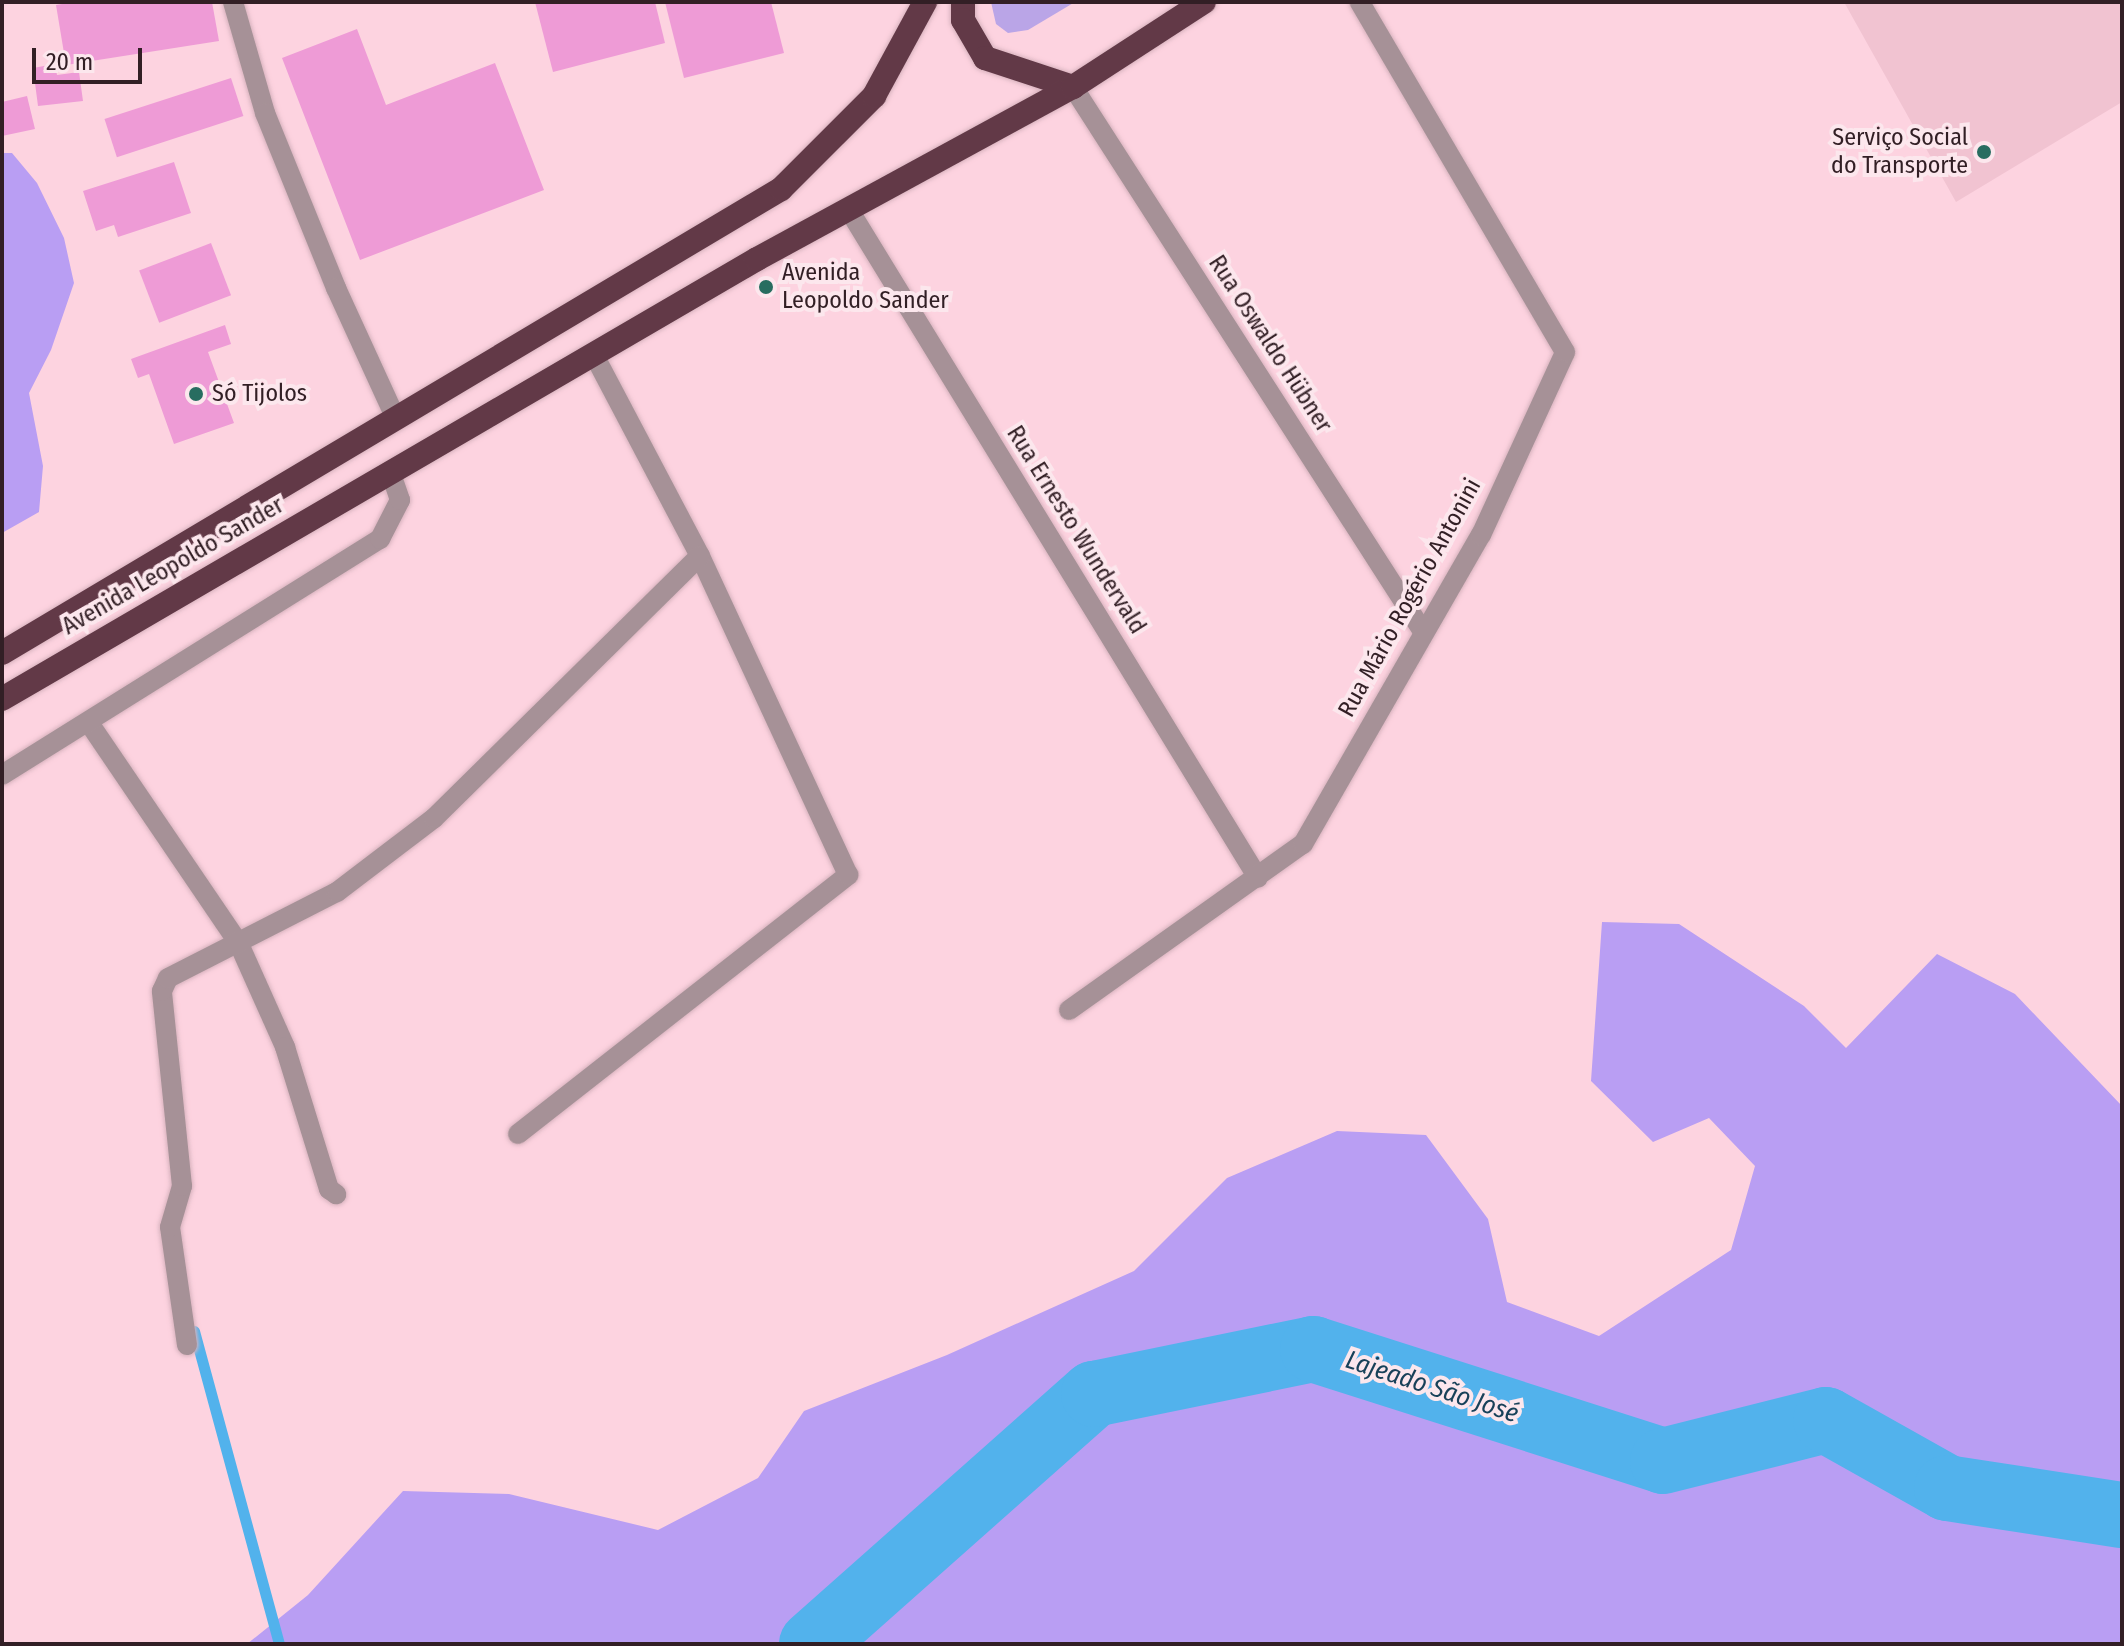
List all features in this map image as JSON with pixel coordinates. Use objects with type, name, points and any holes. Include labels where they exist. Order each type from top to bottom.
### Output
[{"type":"highway","name":"Avenida Leopoldo Sander","points":[[2,653],[781,189],[874,96],[925,2]]},
{"type":"highway","points":[[963,2],[963,20],[985,58],[1073,87]]},
{"type":"highway","name":"Avenida Leopoldo Sander","points":[[2,699],[849,210],[1073,87],[1204,2]]},
{"type":"lane","points":[[233,2],[265,113],[336,288],[395,417]]},
{"type":"lane","name":"Rua Mário Rogério Antonini","points":[[1069,1010],[1303,844],[1422,630],[1481,535],[1565,352],[1360,2]]},
{"type":"lane","name":"Rua Oswaldo Hübner","points":[[1073,87],[1422,630]]},
{"type":"lane","name":"Rua Ernesto Wundervald","points":[[849,210],[1258,878]]},
{"type":"lane","points":[[518,1134],[848,875],[700,556],[595,357]]},
{"type":"lane","points":[[2,775],[380,539],[400,500],[391,474]]},
{"type":"lane","points":[[187,1345],[170,1227],[182,1186],[162,991],[168,978],[337,892],[434,818],[700,556]]},
{"type":"lane","points":[[89,723],[239,944],[285,1047],[329,1189],[336,1194]]},
{"type":"shaded area","points":[[991,2],[1075,2],[1028,30],[1008,33],[996,24]]},
{"type":"shaded area","name":"Serviço Social do Transporte","points":[[1844,2],[2122,2],[2122,102],[1956,202]]},
{"type":"shaded area","points":[[2,153],[12,153],[37,183],[64,238],[74,283],[51,350],[29,393],[43,466],[39,512],[2,533]]},
{"type":"shaded area","points":[[1602,922],[1679,924],[1804,1006],[1846,1048],[1937,954],[2015,994],[2122,1106],[2122,1644],[247,1644],[308,1595],[403,1491],[509,1494],[658,1530],[758,1478],[804,1411],[947,1355],[1134,1271],[1227,1178],[1337,1131],[1426,1135],[1488,1219],[1507,1302],[1599,1336],[1731,1250],[1755,1166],[1709,1118],[1653,1142],[1591,1081]]},
{"type":"building","points":[[74,2],[212,2],[219,41],[66,65],[56,5]]},
{"type":"building","points":[[535,2],[655,2],[665,43],[553,72]]},
{"type":"building","points":[[665,2],[771,2],[784,53],[684,78]]},
{"type":"building","points":[[357,29],[386,105],[495,63],[544,190],[360,260],[282,58]]},
{"type":"building","points":[[55,64],[57,75],[79,72],[83,101],[38,106],[33,68]]},
{"type":"building","points":[[231,78],[243,116],[117,157],[105,119]]},
{"type":"building","points":[[27,96],[35,129],[2,136],[2,102]]},
{"type":"building","points":[[174,162],[191,213],[118,237],[114,225],[96,231],[83,191]]},
{"type":"building","points":[[211,243],[231,295],[159,323],[139,271]]},
{"type":"building","points":[[225,325],[231,344],[208,352],[234,423],[174,444],[149,374],[138,378],[131,359]]},
{"type":"waterway","points":[[194,1331],[279,1644]]},
{"type":"waterway","name":"Lajeado São José","points":[[812,1644],[1094,1394],[1313,1349],[1663,1461],[1826,1420],[1947,1488],[2122,1515]]},
{"type":"place","name":"Serviço Social do Transporte","points":[[1984,152]]},
{"type":"place","name":"Avenida Leopoldo Sander","points":[[766,287]]},
{"type":"place","name":"Só Tijolos","points":[[196,394]]}]
